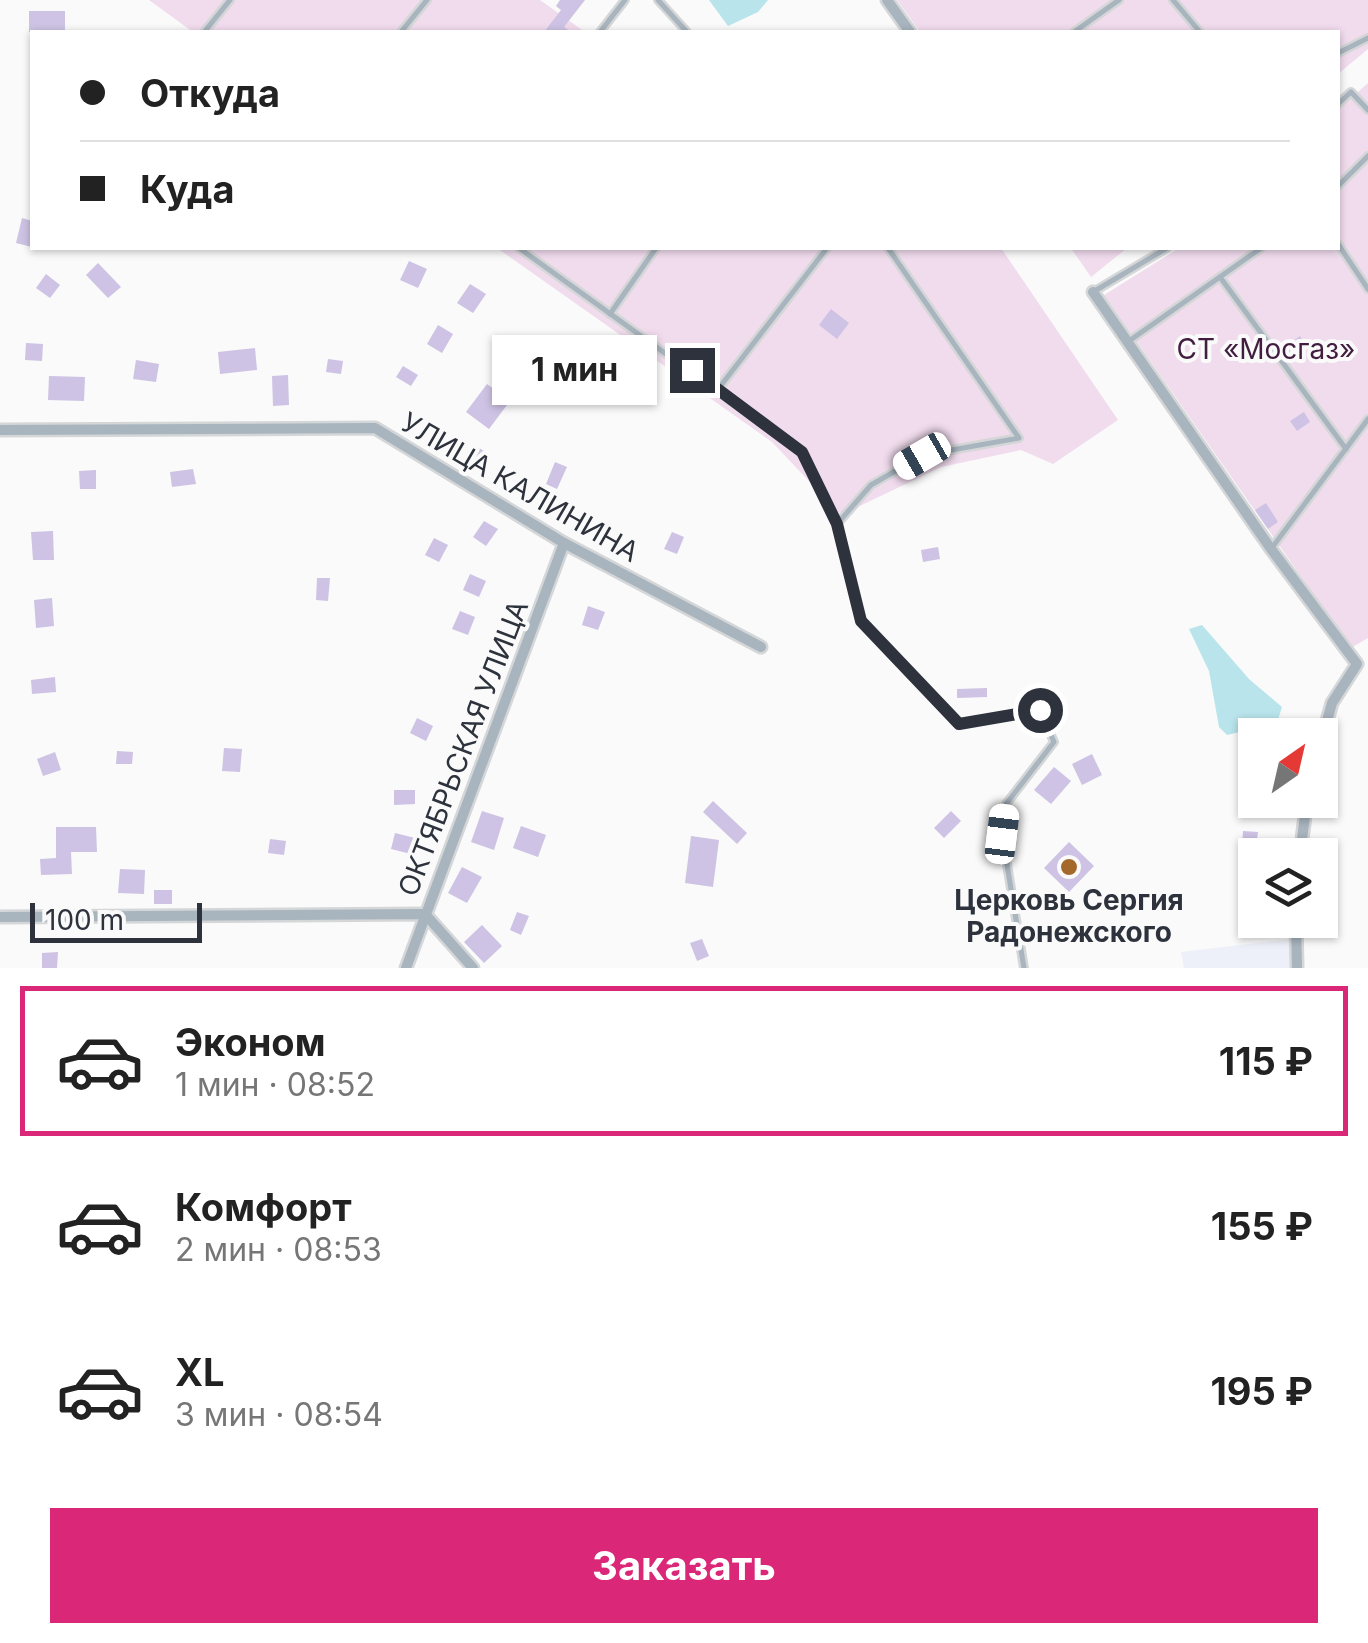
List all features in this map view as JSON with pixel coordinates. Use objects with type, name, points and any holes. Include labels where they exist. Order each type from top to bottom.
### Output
[{"type":"street","points":[[887,0],[909,30]]},
{"type":"street","points":[[1093,292],[1356,664],[1328,718]]},
{"type":"street","name":"УЛИЦА КАЛИНИНА","points":[[0,430],[375,428],[564,543],[761,647]]},
{"type":"street","name":"ОКТЯБРЬСКАЯ УЛИЦА","points":[[406,968],[564,543]]},
{"type":"street","points":[[0,917],[425,914],[473,968]]},
{"type":"street","points":[[1296,938],[1297,968]]},
{"type":"lane","points":[[207,30],[230,0]]},
{"type":"lane","points":[[403,30],[427,0]]},
{"type":"lane","points":[[602,30],[624,0]]},
{"type":"lane","points":[[658,0],[684,30]]},
{"type":"lane","points":[[1077,30],[1119,0]]},
{"type":"lane","points":[[1173,0],[1198,30]]},
{"type":"lane","points":[[1340,52],[1368,38]]},
{"type":"lane","points":[[1340,102],[1351,92],[1368,110]]},
{"type":"lane","points":[[1340,184],[1368,156]]},
{"type":"lane","points":[[1340,247],[1368,289]]},
{"type":"lane","points":[[522,250],[719,388],[802,452],[837,524],[861,621],[959,724],[1040,710],[1054,742],[1006,804],[1002,834],[1024,968]]},
{"type":"lane","points":[[610,314],[655,250]]},
{"type":"lane","points":[[719,388],[825,250]]},
{"type":"lane","points":[[837,524],[871,485],[922,456],[1019,438],[889,250]]},
{"type":"lane","points":[[1093,292],[1165,250]]},
{"type":"lane","points":[[1128,342],[1258,250]]},
{"type":"lane","points":[[1220,277],[1346,449]]},
{"type":"lane","points":[[1271,548],[1368,419]]},
{"type":"shaded area","points":[[1292,939],[1293,968],[1184,968],[1181,952]]},
{"type":"green space","points":[[149,0],[540,0],[582,30],[190,30]]},
{"type":"green space","points":[[897,0],[1368,0],[1368,49],[1340,72],[1340,30],[919,30]]},
{"type":"green space","name":"СТ «Мосгаз»","points":[[1368,83],[1368,638],[1351,648],[1104,295],[1176,250],[1340,250],[1340,108]]},
{"type":"green space","points":[[500,250],[1002,250],[1118,420],[1053,464],[1021,450],[941,467],[841,515],[772,442]]},
{"type":"green space","points":[[1072,250],[1125,250],[1091,277]]},
{"type":"water","points":[[709,0],[768,0],[758,12],[728,26]]},
{"type":"water","points":[[1202,625],[1249,679],[1282,707],[1279,718],[1238,718],[1238,732],[1227,735],[1219,727],[1209,671],[1189,629]]},
{"type":"building","points":[[560,0],[585,0],[564,27],[568,30],[546,30],[561,10],[556,6]]},
{"type":"building","points":[[29,11],[65,11],[65,30],[29,32]]},
{"type":"building","points":[[22,218],[30,220],[30,246],[16,243]]},
{"type":"building","points":[[409,261],[427,269],[418,288],[400,280]]},
{"type":"building","points":[[98,263],[121,287],[108,298],[86,275]]},
{"type":"building","points":[[46,274],[60,285],[50,298],[36,288]]},
{"type":"building","points":[[470,284],[486,294],[473,313],[457,303]]},
{"type":"building","points":[[831,309],[849,323],[837,339],[819,325]]},
{"type":"building","points":[[438,325],[453,334],[442,353],[427,344]]},
{"type":"building","points":[[1300,336],[1306,346],[1291,356],[1285,347]]},
{"type":"building","points":[[26,343],[43,344],[42,361],[25,360]]},
{"type":"building","points":[[255,348],[257,370],[220,374],[218,352]]},
{"type":"building","points":[[328,359],[343,361],[341,374],[326,372]]},
{"type":"building","points":[[136,360],[159,364],[156,382],[133,379]]},
{"type":"building","points":[[403,366],[418,375],[411,386],[396,377]]},
{"type":"building","points":[[288,375],[289,405],[273,406],[272,376]]},
{"type":"building","points":[[49,376],[85,377],[84,401],[48,400]]},
{"type":"building","points":[[487,384],[510,401],[489,429],[466,412]]},
{"type":"building","points":[[1304,412],[1310,422],[1297,431],[1290,421]]},
{"type":"building","points":[[479,448],[489,454],[478,472],[468,466]]},
{"type":"building","points":[[555,462],[567,467],[557,489],[546,484]]},
{"type":"building","points":[[193,469],[196,484],[172,487],[170,472]]},
{"type":"building","points":[[96,470],[96,489],[80,489],[79,471]]},
{"type":"building","points":[[1266,503],[1278,522],[1268,529],[1255,510]]},
{"type":"building","points":[[484,521],[498,529],[486,546],[473,537]]},
{"type":"building","points":[[53,531],[54,560],[33,560],[31,532]]},
{"type":"building","points":[[672,532],[684,537],[677,554],[664,549]]},
{"type":"building","points":[[434,538],[448,545],[439,562],[425,555]]},
{"type":"building","points":[[938,547],[940,559],[923,562],[921,550]]},
{"type":"building","points":[[470,574],[486,581],[479,597],[463,590]]},
{"type":"building","points":[[317,578],[330,578],[328,601],[316,600]]},
{"type":"building","points":[[52,598],[54,626],[36,628],[34,600]]},
{"type":"building","points":[[588,606],[605,612],[598,630],[582,625]]},
{"type":"building","points":[[460,611],[475,617],[468,635],[452,629]]},
{"type":"building","points":[[55,677],[56,692],[32,694],[31,680]]},
{"type":"building","points":[[987,688],[987,697],[957,698],[957,689]]},
{"type":"building","points":[[417,718],[433,726],[426,741],[410,733]]},
{"type":"building","points":[[224,748],[242,749],[240,772],[222,771]]},
{"type":"building","points":[[117,751],[133,752],[132,764],[116,764]]},
{"type":"building","points":[[55,752],[61,770],[43,776],[37,759]]},
{"type":"building","points":[[1092,754],[1102,775],[1082,785],[1072,764]]},
{"type":"building","points":[[1054,767],[1071,781],[1051,804],[1034,790]]},
{"type":"building","points":[[394,790],[415,790],[415,804],[394,805]]},
{"type":"building","points":[[713,801],[747,833],[737,844],[703,812]]},
{"type":"building","points":[[482,811],[504,818],[494,850],[471,842]]},
{"type":"building","points":[[951,811],[961,821],[944,838],[934,828]]},
{"type":"building","points":[[521,826],[546,835],[538,857],[513,848]]},
{"type":"building","points":[[56,827],[96,827],[97,852],[71,852],[72,874],[41,875],[40,859],[56,858]]},
{"type":"building","points":[[1243,831],[1258,832],[1257,838],[1243,838]]},
{"type":"building","points":[[395,833],[415,838],[411,854],[391,849]]},
{"type":"building","points":[[691,836],[719,840],[713,887],[685,883]]},
{"type":"building","points":[[270,839],[286,841],[284,855],[268,853]]},
{"type":"building","name":"Церковь Сергия Радонежского","points":[[1069,842],[1094,866],[1069,892],[1044,868]]},
{"type":"building","points":[[462,867],[482,877],[467,903],[448,893]]},
{"type":"building","points":[[120,869],[145,870],[144,894],[118,893]]},
{"type":"building","points":[[154,890],[172,890],[172,904],[154,904]]},
{"type":"building","points":[[517,912],[529,916],[521,935],[510,930]]},
{"type":"building","points":[[482,925],[502,946],[484,963],[464,942]]},
{"type":"building","points":[[702,939],[709,956],[697,961],[690,943]]},
{"type":"building","points":[[58,952],[57,968],[42,968],[42,953]]},
{"type":"place","name":"Церковь Сергия Радонежского","points":[[1069,867]]},
{"type":"route","points":[[692,370],[802,452],[837,524],[861,621],[959,724],[1040,710]]}]
